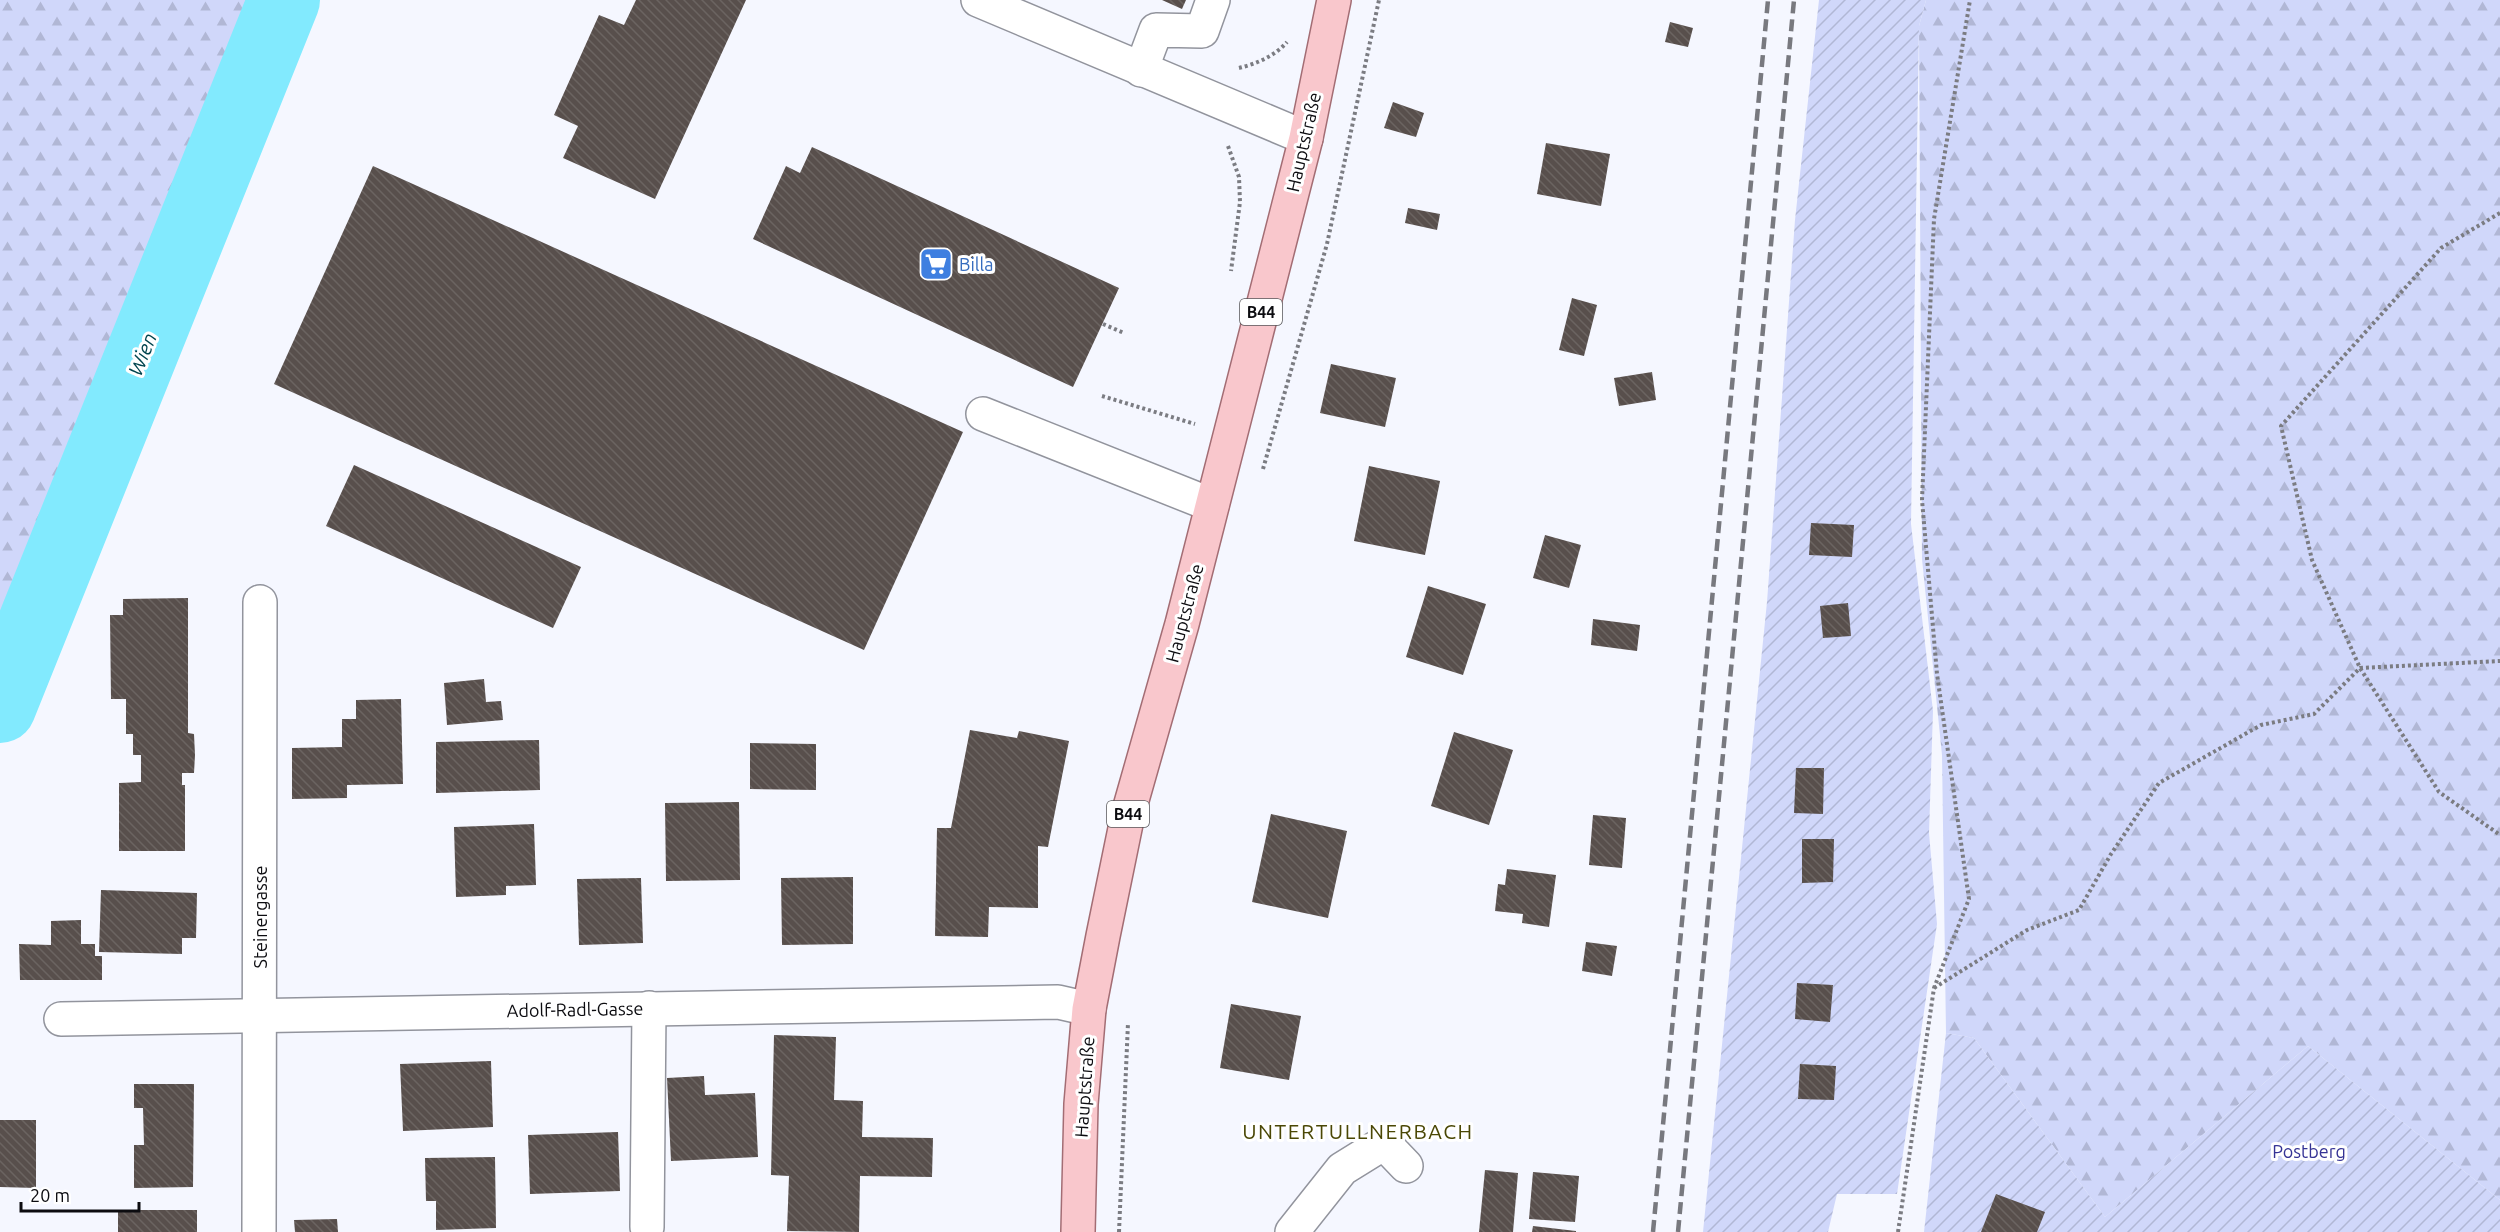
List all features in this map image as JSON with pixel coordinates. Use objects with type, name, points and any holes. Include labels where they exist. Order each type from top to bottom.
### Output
[{"type":"main road","name":"Hauptstraße","points":[[1078,1232],[1081,1104],[1089,1009],[1128,814],[1182,624],[1306,138],[1335,0]]},
{"type":"street","points":[[978,0],[1306,138]]},
{"type":"street","points":[[1141,70],[1156,30],[1202,31],[1213,0]]},
{"type":"street","points":[[983,414],[1212,505]]},
{"type":"street","name":"Steinergasse","points":[[259,1232],[260,602]]},
{"type":"street","name":"Adolf-Radl-Gasse","points":[[61,1019],[1058,1002],[1089,1009]]},
{"type":"street","points":[[647,1227],[649,1008]]},
{"type":"street","points":[[1292,1232],[1342,1169],[1384,1143],[1406,1166]]},
{"type":"path","points":[[1263,470],[1327,244],[1378,0]]},
{"type":"path","points":[[1898,1232],[1934,988],[1969,899],[1937,674],[1922,500],[1934,219],[1970,0]]},
{"type":"path","points":[[2500,213],[2440,248],[2281,426],[2312,560],[2360,668],[2439,792],[2500,835]]},
{"type":"path","points":[[1102,324],[1124,333]]},
{"type":"path","points":[[1102,396],[1198,425]]},
{"type":"path","points":[[1934,988],[2027,930],[2079,910],[2111,854],[2160,783],[2261,725],[2314,714],[2360,668],[2500,661]]},
{"type":"path","points":[[1119,1232],[1129,1013]]},
{"type":"green space","points":[[0,0],[250,0],[0,621]]},
{"type":"green space","points":[[1819,0],[1926,0],[1919,26],[1911,524],[1933,711],[1929,833],[1937,924],[1897,1194],[1837,1194],[1828,1232],[1703,1232],[1767,602],[1795,220]]},
{"type":"green space","points":[[1926,0],[2500,0],[2500,1200],[2308,1046],[2105,1217],[1974,1038],[1946,1033],[1942,755],[1922,559],[1919,26]]},
{"type":"green space","name":"Postberg","points":[[1946,1033],[1974,1038],[2105,1217],[2308,1046],[2500,1200],[2500,1232],[1924,1232]]},
{"type":"building","points":[[636,0],[746,0],[655,199],[563,158],[578,126],[554,115],[599,15],[624,25]]},
{"type":"building","points":[[1162,0],[1186,0],[1182,9]]},
{"type":"building","points":[[1670,22],[1693,28],[1688,47],[1665,42]]},
{"type":"building","points":[[1393,102],[1424,113],[1416,137],[1384,128]]},
{"type":"building","points":[[1546,143],[1610,154],[1601,206],[1537,194]]},
{"type":"building","name":"Billa","points":[[812,147],[1119,288],[1073,387],[753,239],[786,166],[800,173]]},
{"type":"building","points":[[373,166],[963,432],[864,650],[274,384]]},
{"type":"building","points":[[1408,208],[1440,214],[1437,230],[1405,223]]},
{"type":"building","points":[[1572,298],[1597,305],[1584,356],[1559,350]]},
{"type":"building","points":[[1331,364],[1396,378],[1385,427],[1320,413]]},
{"type":"building","points":[[1652,372],[1656,400],[1619,406],[1614,378]]},
{"type":"building","points":[[354,465],[581,567],[553,628],[326,526]]},
{"type":"building","points":[[1369,466],[1440,481],[1425,555],[1354,541]]},
{"type":"building","points":[[1811,523],[1854,525],[1852,557],[1809,555]]},
{"type":"building","points":[[1545,535],[1581,545],[1569,588],[1533,578]]},
{"type":"building","points":[[1428,586],[1486,604],[1463,675],[1406,657]]},
{"type":"building","points":[[188,598],[188,733],[194,734],[195,755],[194,773],[182,773],[182,785],[185,785],[185,851],[119,851],[119,783],[141,782],[141,755],[133,755],[133,734],[126,734],[126,699],[111,699],[110,615],[123,615],[123,599]]},
{"type":"building","points":[[1848,603],[1851,636],[1823,638],[1820,606]]},
{"type":"building","points":[[1593,619],[1640,625],[1637,651],[1591,645]]},
{"type":"building","points":[[484,679],[486,702],[501,701],[503,720],[447,725],[444,683]]},
{"type":"building","points":[[401,699],[403,784],[347,785],[347,798],[292,799],[292,748],[342,747],[342,719],[356,719],[356,700]]},
{"type":"building","points":[[970,730],[1017,738],[1019,731],[1069,741],[1048,847],[1038,846],[1038,908],[989,907],[988,937],[935,936],[937,828],[951,828]]},
{"type":"building","points":[[1454,732],[1513,750],[1489,825],[1431,806]]},
{"type":"building","points":[[539,740],[540,790],[436,793],[436,742]]},
{"type":"building","points":[[750,743],[816,744],[816,790],[750,789]]},
{"type":"building","points":[[1796,768],[1824,768],[1823,814],[1794,813]]},
{"type":"building","points":[[739,802],[740,880],[666,881],[665,803]]},
{"type":"building","points":[[1271,814],[1347,831],[1328,918],[1252,902]]},
{"type":"building","points":[[1593,815],[1626,818],[1622,868],[1589,865]]},
{"type":"building","points":[[534,824],[536,885],[506,886],[506,895],[456,897],[454,827]]},
{"type":"building","points":[[1802,839],[1834,839],[1833,882],[1802,883]]},
{"type":"building","points":[[1507,869],[1556,875],[1549,927],[1522,923],[1523,914],[1495,911],[1498,884],[1505,885]]},
{"type":"building","points":[[853,877],[853,944],[782,945],[781,878]]},
{"type":"building","points":[[641,878],[643,943],[579,945],[577,879]]},
{"type":"building","points":[[101,890],[197,893],[196,938],[182,938],[182,954],[99,952]]},
{"type":"building","points":[[81,920],[81,944],[95,944],[95,956],[102,956],[102,980],[20,980],[19,944],[51,945],[51,921]]},
{"type":"building","points":[[1586,942],[1617,946],[1612,976],[1582,971]]},
{"type":"building","points":[[1797,983],[1833,985],[1830,1022],[1795,1019]]},
{"type":"building","points":[[1231,1004],[1301,1016],[1289,1080],[1220,1068]]},
{"type":"building","points":[[774,1035],[836,1037],[834,1100],[863,1101],[862,1137],[933,1138],[932,1177],[860,1176],[859,1232],[787,1231],[789,1176],[771,1175]]},
{"type":"building","points":[[491,1061],[493,1127],[403,1131],[400,1064]]},
{"type":"building","points":[[1800,1064],[1836,1066],[1834,1100],[1798,1099]]},
{"type":"building","points":[[704,1076],[705,1095],[755,1093],[758,1157],[671,1161],[667,1078]]},
{"type":"building","points":[[134,1084],[194,1084],[193,1187],[134,1188],[134,1145],[144,1145],[143,1108],[134,1108]]},
{"type":"building","points":[[0,1120],[36,1120],[36,1188],[0,1187]]},
{"type":"building","points":[[618,1132],[620,1191],[530,1194],[528,1135]]},
{"type":"building","points":[[495,1157],[496,1228],[436,1230],[436,1201],[426,1201],[425,1158]]},
{"type":"building","points":[[1485,1170],[1518,1173],[1513,1232],[1479,1232]]},
{"type":"building","points":[[1533,1172],[1579,1176],[1575,1222],[1529,1219]]},
{"type":"building","points":[[1996,1194],[2045,1212],[2037,1232],[1981,1232]]},
{"type":"building","points":[[118,1210],[197,1210],[197,1232],[118,1232]]},
{"type":"building","points":[[337,1219],[338,1232],[295,1232],[294,1220]]},
{"type":"building","points":[[1533,1226],[1576,1231],[1576,1232],[1532,1232]]},
{"type":"waterway","name":"Wien","points":[[0,707],[284,0]]},
{"type":"railway","points":[[1653,1232],[1768,0]]},
{"type":"railway","points":[[1678,1232],[1794,0]]},
{"type":"place","name":"Billa","points":[[936,264]]},
{"type":"district","name":"UNTERTULLNERBACH","points":[[1358,1131]]}]
